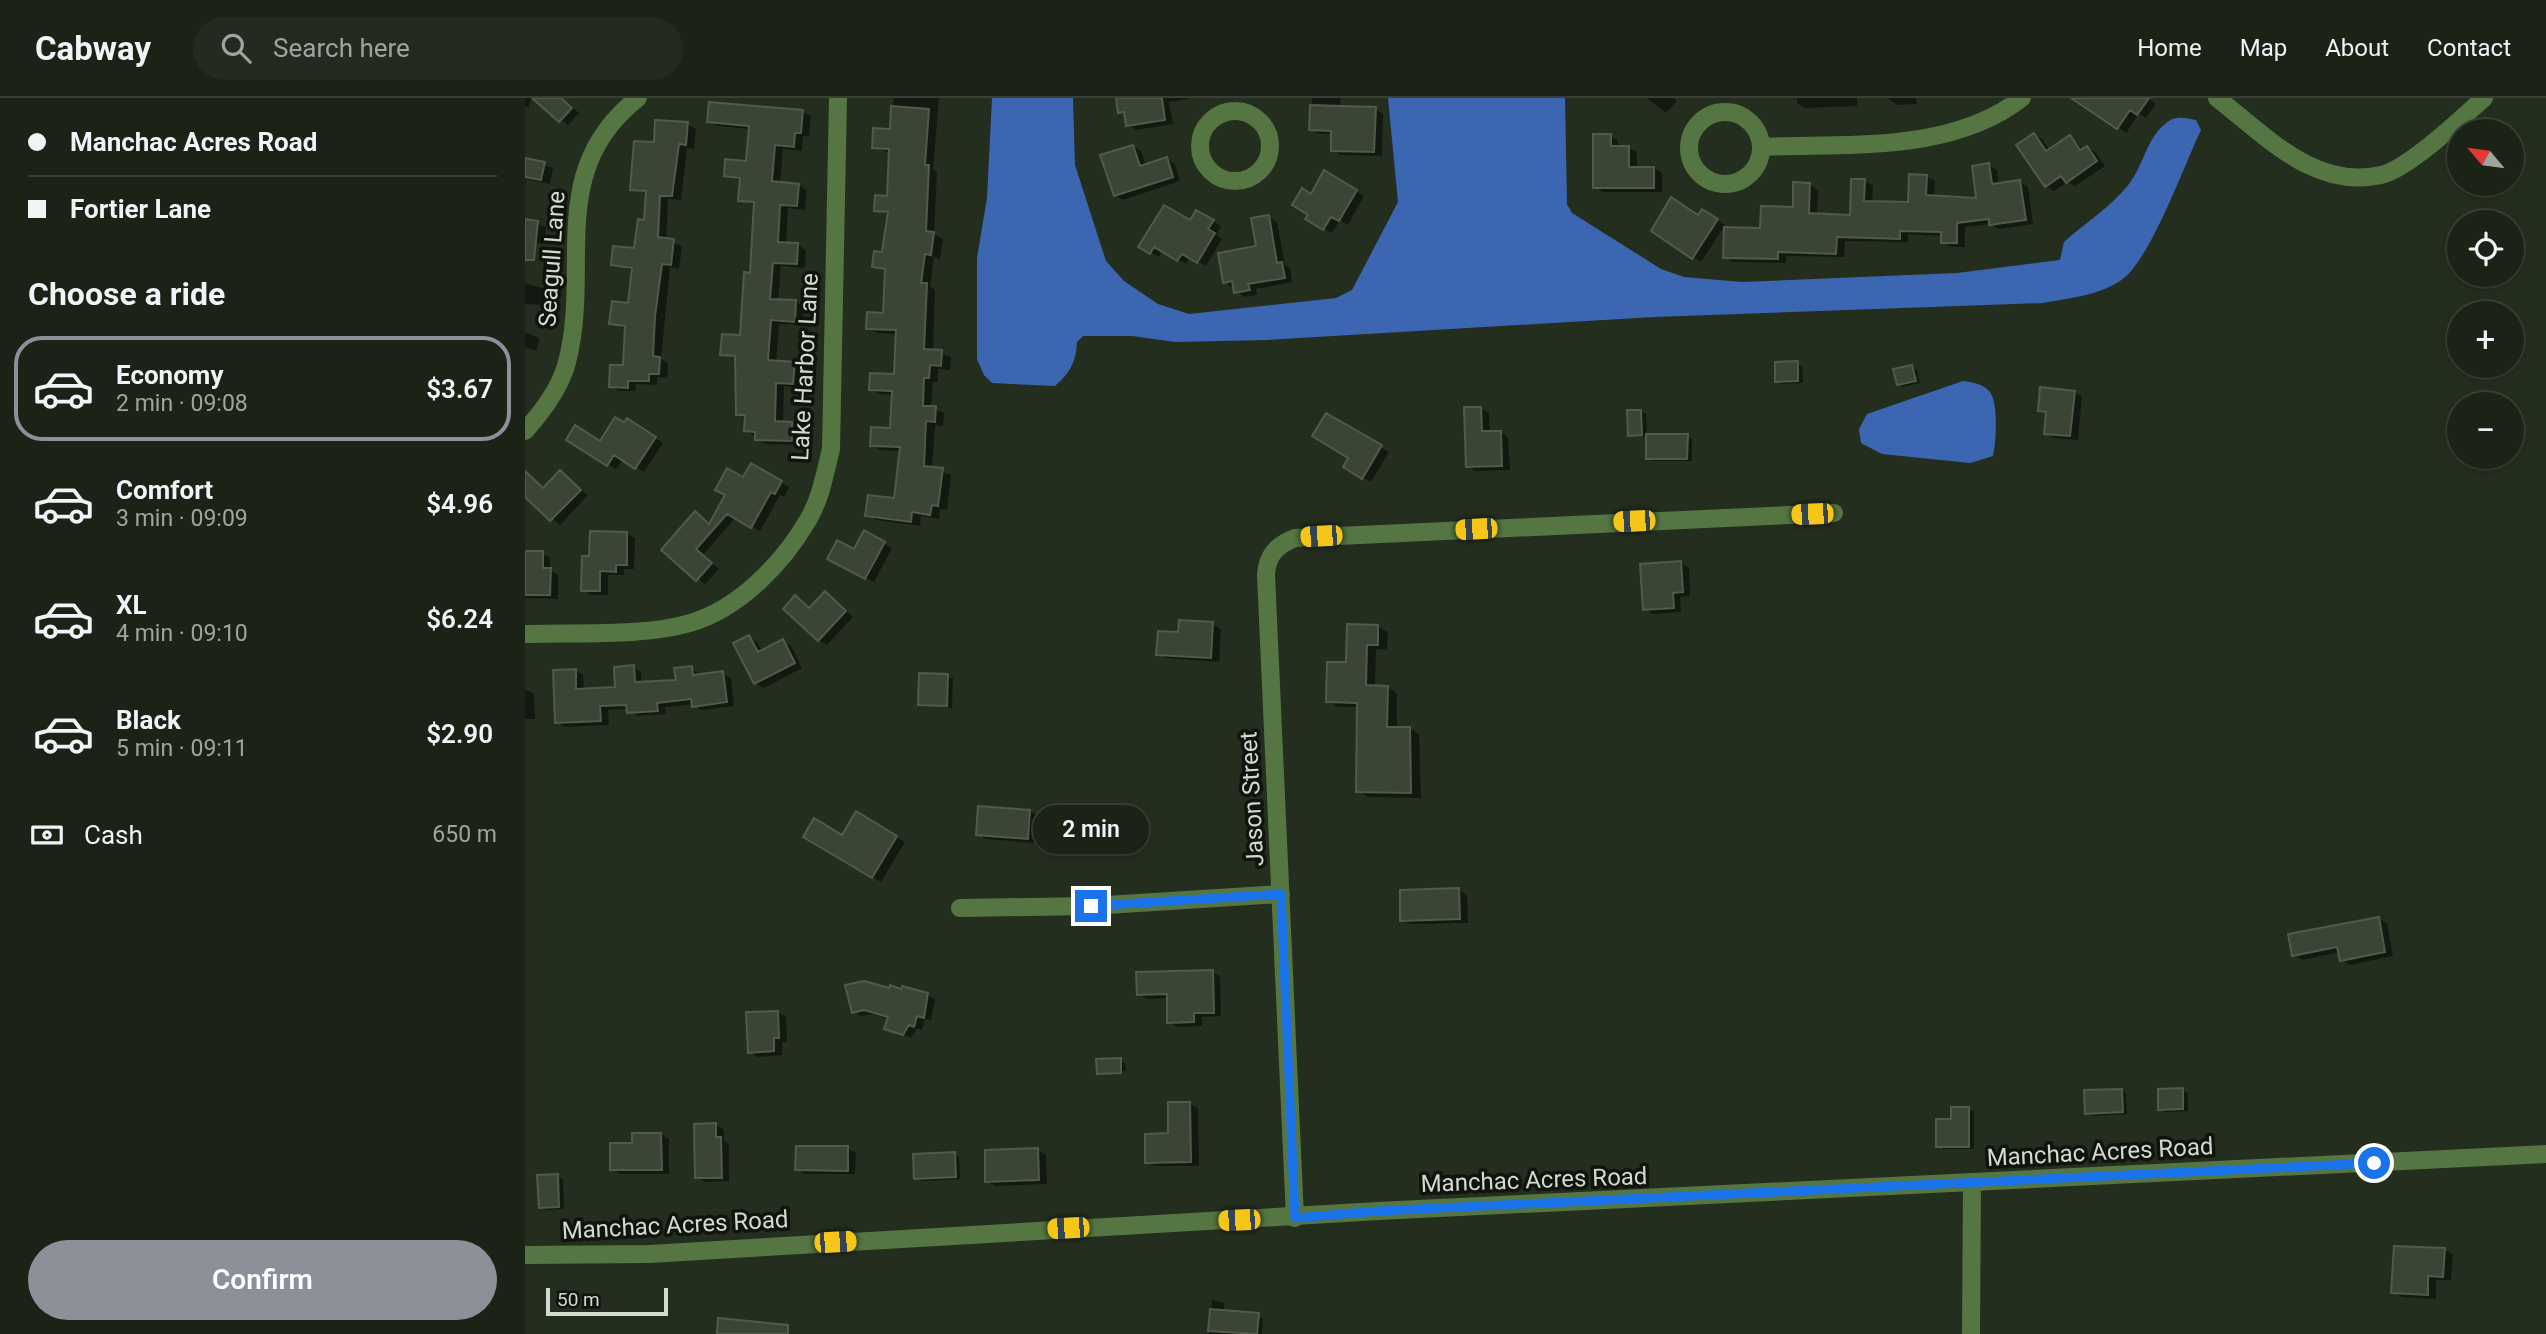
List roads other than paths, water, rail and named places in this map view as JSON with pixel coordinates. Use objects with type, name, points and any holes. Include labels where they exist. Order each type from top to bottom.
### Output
[{"type":"street","name":"Seagull Lane","points":[[525,430],[552,394],[566,365],[573,333],[578,193],[590,158],[605,130],[638,98]]},
{"type":"street","name":"Lake Harbor Lane","points":[[525,634],[662,629],[690,623],[721,611],[751,588],[808,520],[821,492],[831,449],[838,98]]},
{"type":"street","points":[[1761,147],[1931,137],[1993,116],[2022,98]]},
{"type":"street","points":[[2217,98],[2287,154],[2320,172],[2342,177],[2382,175],[2433,143],[2484,98]]},
{"type":"street","points":[[1230,104],[1254,116],[1269,134],[1269,158],[1263,169],[1243,181],[1220,178],[1210,172],[1200,152],[1204,130],[1230,104]]},
{"type":"street","points":[[1732,112],[1752,125],[1761,147],[1754,169],[1746,177],[1724,184],[1702,177],[1690,157],[1689,146],[1698,124],[1708,116],[1732,112]]},
{"type":"street","name":"Jason Street","points":[[1295,1218],[1265,575],[1270,556],[1276,548],[1295,538],[1833,513]]},
{"type":"street","points":[[960,908],[1091,906],[1281,894]]},
{"type":"street","name":"Manchac Acres Road","points":[[525,1255],[649,1254],[928,1236],[1295,1218],[1378,1211],[2546,1154]]},
{"type":"street","points":[[1971,1334],[1972,1183]]},
{"type":"water","points":[[992,98],[1073,98],[1075,165],[1106,261],[1124,281],[1158,304],[1189,314],[1336,298],[1352,290],[1398,202],[1388,98],[1565,98],[1567,204],[1572,213],[1661,269],[1684,277],[1742,282],[1957,273],[2060,260],[2064,242],[2106,208],[2129,184],[2153,137],[2165,124],[2176,118],[2196,120],[2201,130],[2143,254],[2120,281],[2083,296],[2043,303],[1654,317],[1267,340],[1175,342],[1132,336],[1083,336],[1077,342],[1071,367],[1055,386],[992,383],[984,375],[977,359],[977,258],[987,198]]},
{"type":"water","points":[[1963,381],[1984,387],[1992,396],[1996,422],[1993,456],[1970,463],[1882,454],[1861,443],[1859,429],[1867,414]]}]
